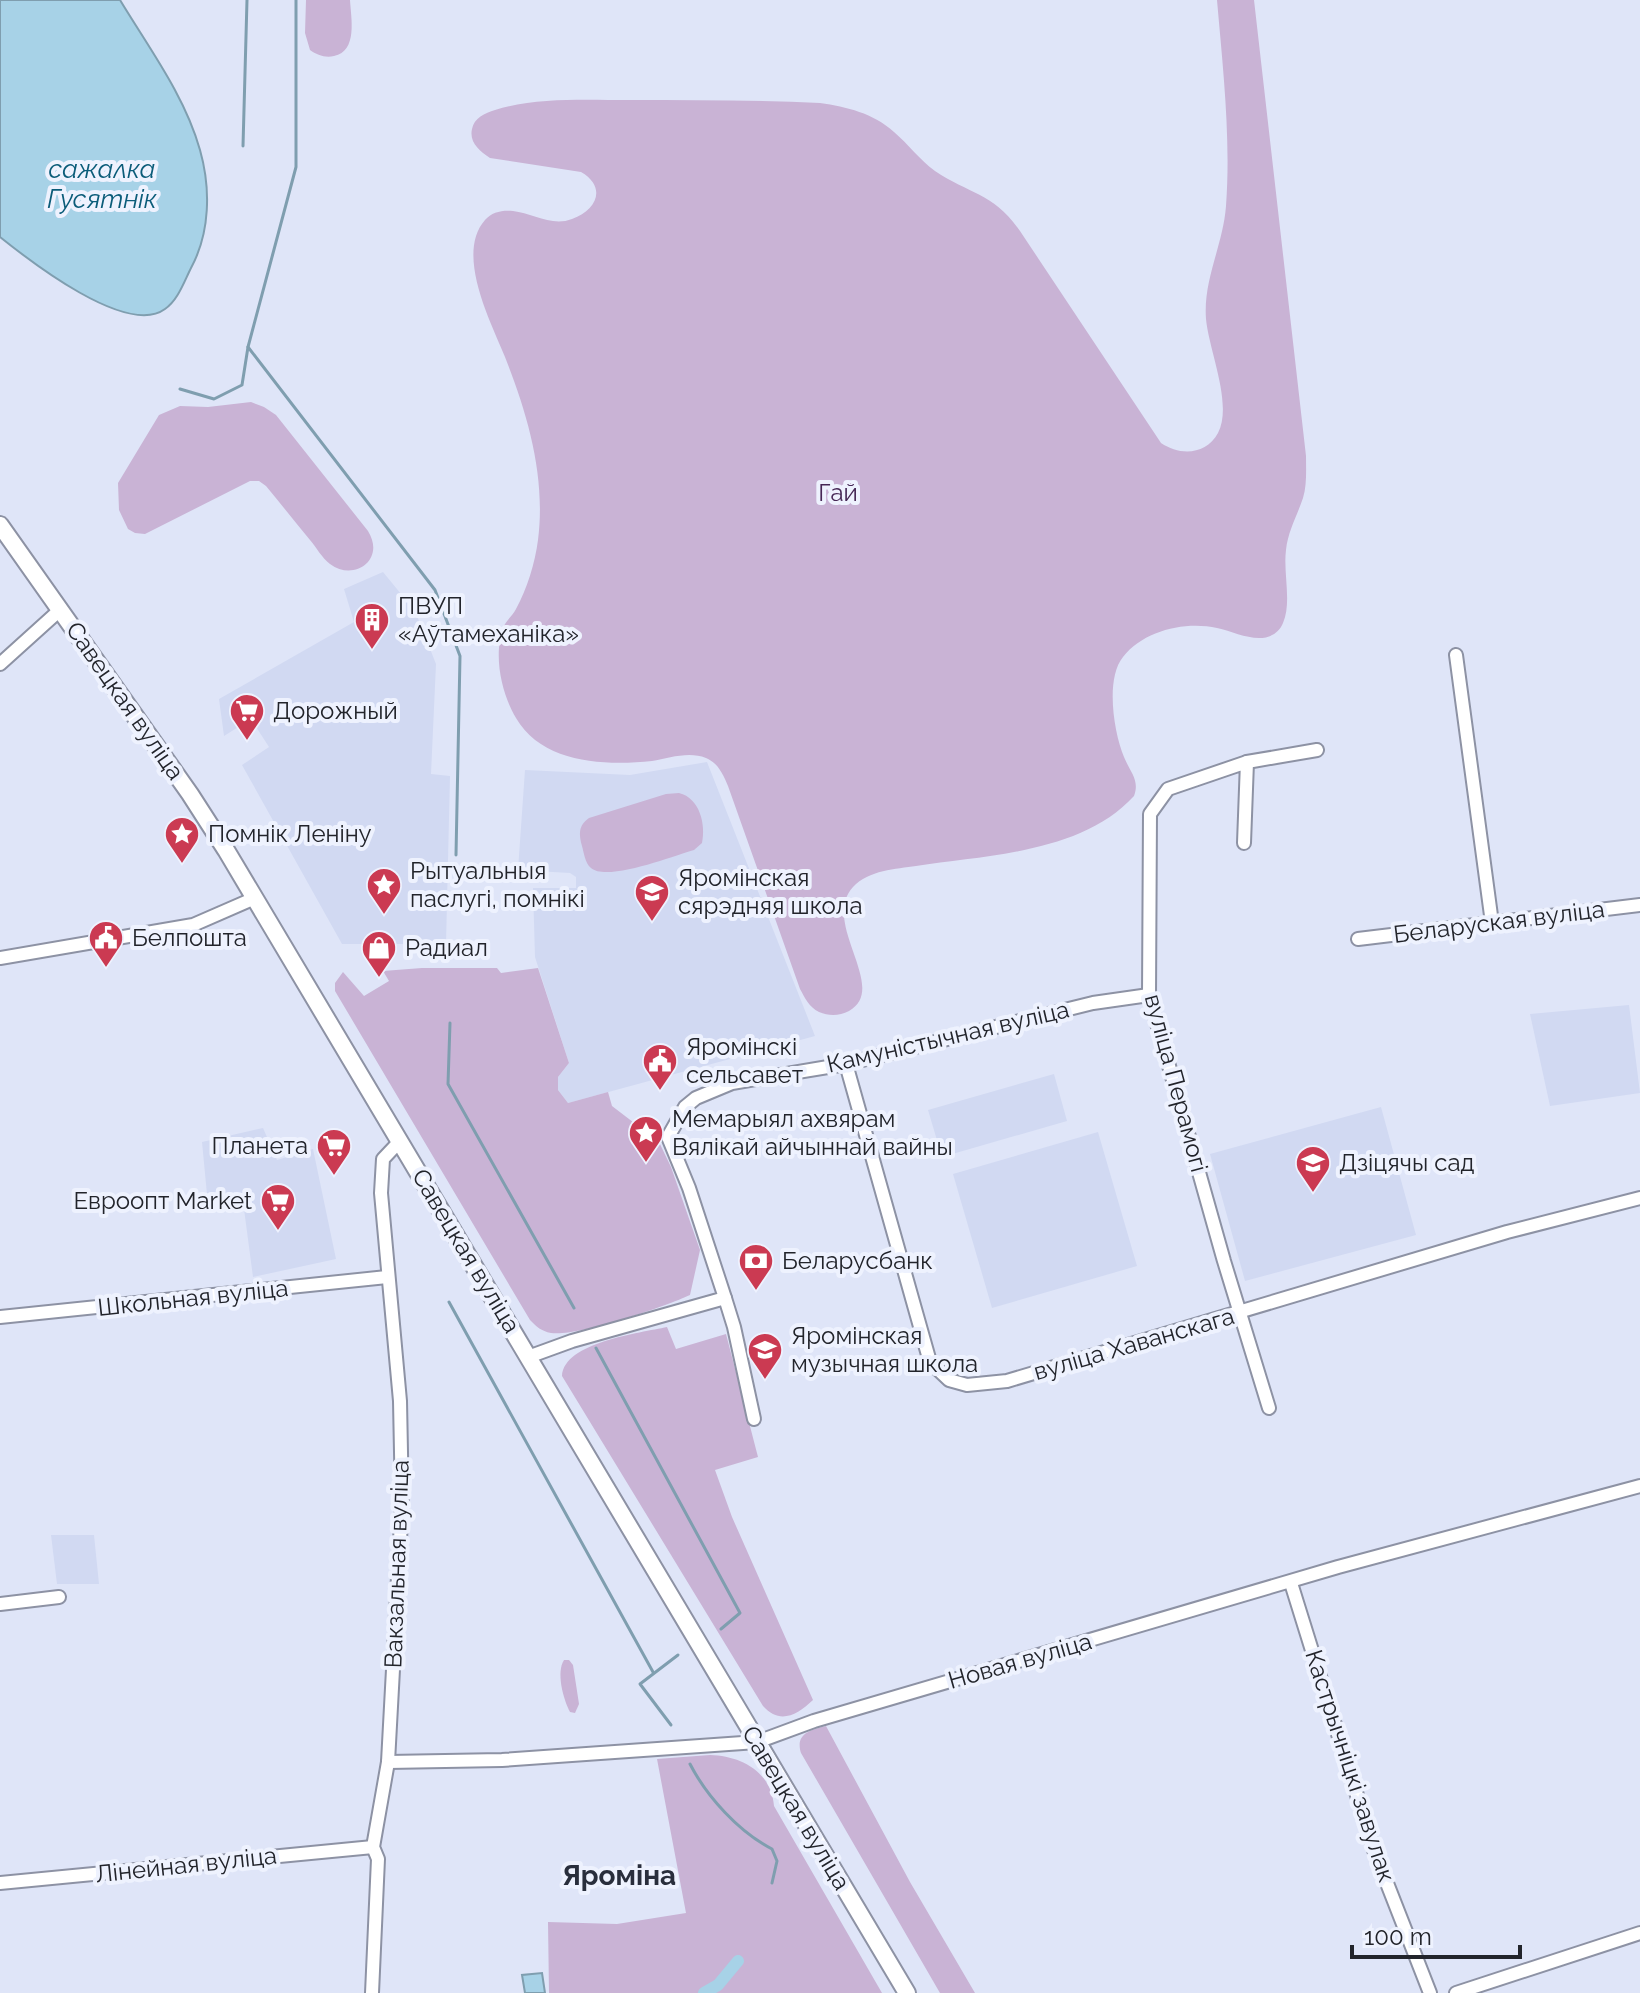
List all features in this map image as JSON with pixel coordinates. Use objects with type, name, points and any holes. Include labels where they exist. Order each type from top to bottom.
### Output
[{"type":"main road","name":"Савецкая вуліца","points":[[0,525],[190,794],[255,898],[907,1993]]},
{"type":"street","points":[[0,664],[61,609]]},
{"type":"street","points":[[1456,655],[1492,923]]},
{"type":"street","name":"вуліца Перамогі","points":[[1269,1408],[1149,995],[1150,814],[1168,789],[1247,762],[1317,750]]},
{"type":"street","points":[[1244,843],[1247,762]]},
{"type":"street","points":[[0,958],[193,925],[255,898]]},
{"type":"street","name":"Беларуская вуліца","points":[[1358,939],[1640,905]]},
{"type":"street","name":"Камуністычная вуліца","points":[[754,1419],[734,1327],[689,1188],[668,1137],[680,1113],[696,1098],[732,1083],[846,1064],[1093,1003],[1149,995]]},
{"type":"street","name":"вуліца Хаванскага","points":[[846,1064],[930,1362],[949,1380],[967,1385],[1007,1381],[1507,1232],[1640,1198]]},
{"type":"street","name":"Вакзальная вуліца","points":[[372,1993],[378,1859],[373,1847],[388,1762],[402,1490],[400,1401],[381,1193],[383,1159],[400,1141]]},
{"type":"street","name":"Школьная вуліца","points":[[0,1317],[387,1277]]},
{"type":"street","points":[[528,1357],[572,1341],[725,1298]]},
{"type":"street","name":"Новая вуліца","points":[[388,1762],[502,1760],[757,1742],[814,1721],[1338,1567],[1640,1486]]},
{"type":"street","name":"Кастрычніцкі завулак","points":[[1291,1583],[1374,1850],[1430,1993]]},
{"type":"street","points":[[0,1604],[59,1597]]},
{"type":"street","name":"Лінейная вуліца","points":[[0,1883],[373,1847]]},
{"type":"street","points":[[1456,1993],[1638,1937]]},
{"type":"shaded area","points":[[383,572],[415,611],[436,664],[431,774],[450,776],[446,944],[342,944],[242,765],[269,747],[251,719],[224,736],[219,699],[354,622],[344,589]]},
{"type":"shaded area","name":"Яромінская сярэдняя школа","points":[[707,762],[815,1036],[568,1103],[558,1090],[558,1077],[569,1063],[535,957],[533,888],[576,888],[576,877],[570,873],[518,870],[525,770],[630,775]]},
{"type":"shaded area","points":[[1629,1005],[1640,1093],[1550,1106],[1530,1014]]},
{"type":"shaded area","points":[[1054,1074],[1067,1121],[942,1157],[928,1110]]},
{"type":"shaded area","name":"Дзіцячы сад","points":[[1381,1107],[1416,1235],[1245,1281],[1210,1154]]},
{"type":"shaded area","points":[[263,1128],[277,1160],[313,1149],[336,1259],[253,1277],[244,1209],[208,1205],[202,1142]]},
{"type":"shaded area","points":[[1098,1132],[1137,1266],[992,1308],[953,1174]]},
{"type":"shaded area","points":[[51,1535],[94,1535],[99,1584],[57,1584]]},
{"type":"green space","points":[[306,0],[350,0],[350,41],[342,53],[327,57],[310,50],[305,33]]},
{"type":"green space","name":"Гай","points":[[1217,0],[1254,0],[1306,456],[1304,493],[1286,550],[1287,606],[1283,623],[1274,634],[1259,638],[1205,626],[1179,627],[1154,634],[1132,648],[1117,667],[1113,706],[1117,734],[1135,781],[1134,796],[1113,815],[1061,840],[1002,854],[891,869],[859,881],[845,902],[844,918],[860,971],[860,1001],[842,1014],[819,1012],[810,1005],[800,989],[728,786],[717,766],[706,758],[693,755],[614,763],[558,753],[527,733],[506,697],[500,672],[499,647],[505,624],[520,601],[533,567],[540,516],[539,493],[528,424],[478,288],[474,269],[477,234],[485,220],[501,211],[550,221],[572,219],[588,210],[596,198],[596,191],[594,184],[581,172],[490,158],[473,142],[473,125],[480,116],[495,110],[561,100],[820,103],[868,116],[886,125],[935,171],[991,201],[1010,218],[1161,443],[1176,450],[1192,451],[1207,446],[1218,433],[1223,407],[1206,319],[1207,290],[1224,221],[1228,155]]},
{"type":"green space","points":[[251,402],[276,415],[368,531],[373,541],[373,551],[365,565],[349,571],[330,564],[259,481],[250,481],[145,534],[128,529],[119,510],[118,483],[159,415],[180,406],[208,407]]},
{"type":"green space","points":[[679,793],[692,800],[700,813],[702,843],[694,850],[625,870],[599,871],[589,866],[580,834],[581,827],[589,818],[666,794]]},
{"type":"green space","points":[[497,968],[501,973],[538,968],[569,1063],[558,1077],[558,1090],[568,1103],[608,1092],[612,1106],[659,1142],[671,1167],[700,1250],[690,1295],[599,1326],[563,1333],[544,1331],[530,1320],[335,991],[335,983],[343,972],[364,996],[389,981],[383,971]]},
{"type":"green space","points":[[667,1327],[676,1349],[726,1334],[758,1457],[715,1470],[732,1517],[813,1700],[795,1714],[776,1715],[763,1706],[562,1376],[566,1364],[589,1347],[622,1336]]},
{"type":"green space","points":[[564,1660],[569,1660],[573,1665],[579,1704],[575,1713],[570,1712],[561,1686]]},
{"type":"green space","points":[[826,1726],[910,1882],[975,1993],[940,1993],[801,1753],[802,1737],[809,1731]]},
{"type":"green space","points":[[710,1755],[743,1762],[767,1783],[774,1806],[882,1993],[549,1993],[548,1922],[617,1924],[686,1913],[657,1759]]},
{"type":"water","name":"сажалка Гусятнік","points":[[0,0],[120,0],[176,91],[204,165],[207,210],[197,254],[177,296],[165,309],[148,315],[127,313],[104,305],[55,278],[0,237]]},
{"type":"water","points":[[542,1973],[545,1993],[525,1993],[522,1975]]},
{"type":"waterway","points":[[243,146],[247,0]]},
{"type":"waterway","points":[[180,389],[214,399],[242,385],[248,347],[296,167],[296,0]]},
{"type":"waterway","points":[[248,347],[435,590],[460,656],[456,855]]},
{"type":"waterway","points":[[450,1023],[448,1084],[574,1308]]},
{"type":"waterway","points":[[449,1302],[653,1672]]},
{"type":"waterway","points":[[596,1348],[740,1613],[721,1629]]},
{"type":"waterway","points":[[671,1725],[640,1684],[678,1655]]},
{"type":"waterway","points":[[690,1764],[705,1789],[725,1812],[772,1849],[777,1861],[772,1883]]},
{"type":"waterway","points":[[704,1993],[718,1985],[738,1961]]},
{"type":"place","name":"ПВУП «Аўтамеханіка»","points":[[372,651]]},
{"type":"place","name":"Дорожный","points":[[247,742]]},
{"type":"place","name":"Помнік Леніну","points":[[182,865]]},
{"type":"place","name":"Рытуальныя паслугі, помнікі","points":[[384,916]]},
{"type":"place","name":"Яромінская сярэдняя школа","points":[[652,923]]},
{"type":"place","name":"Белпошта","points":[[106,969]]},
{"type":"place","name":"Радиал","points":[[379,979]]},
{"type":"place","name":"Яромінскі сельсавет","points":[[660,1092]]},
{"type":"place","name":"Мемарыял ахвярам Вялікай айчыннай вайны","points":[[646,1164]]},
{"type":"place","name":"Планета","points":[[334,1177]]},
{"type":"place","name":"Дзіцячы сад","points":[[1313,1194]]},
{"type":"place","name":"Евроопт Market","points":[[278,1232]]},
{"type":"place","name":"Беларусбанк","points":[[756,1292]]},
{"type":"place","name":"Яромінская музычная школа","points":[[765,1381]]},
{"type":"district","name":"Яроміна","points":[[619,1875]]}]
